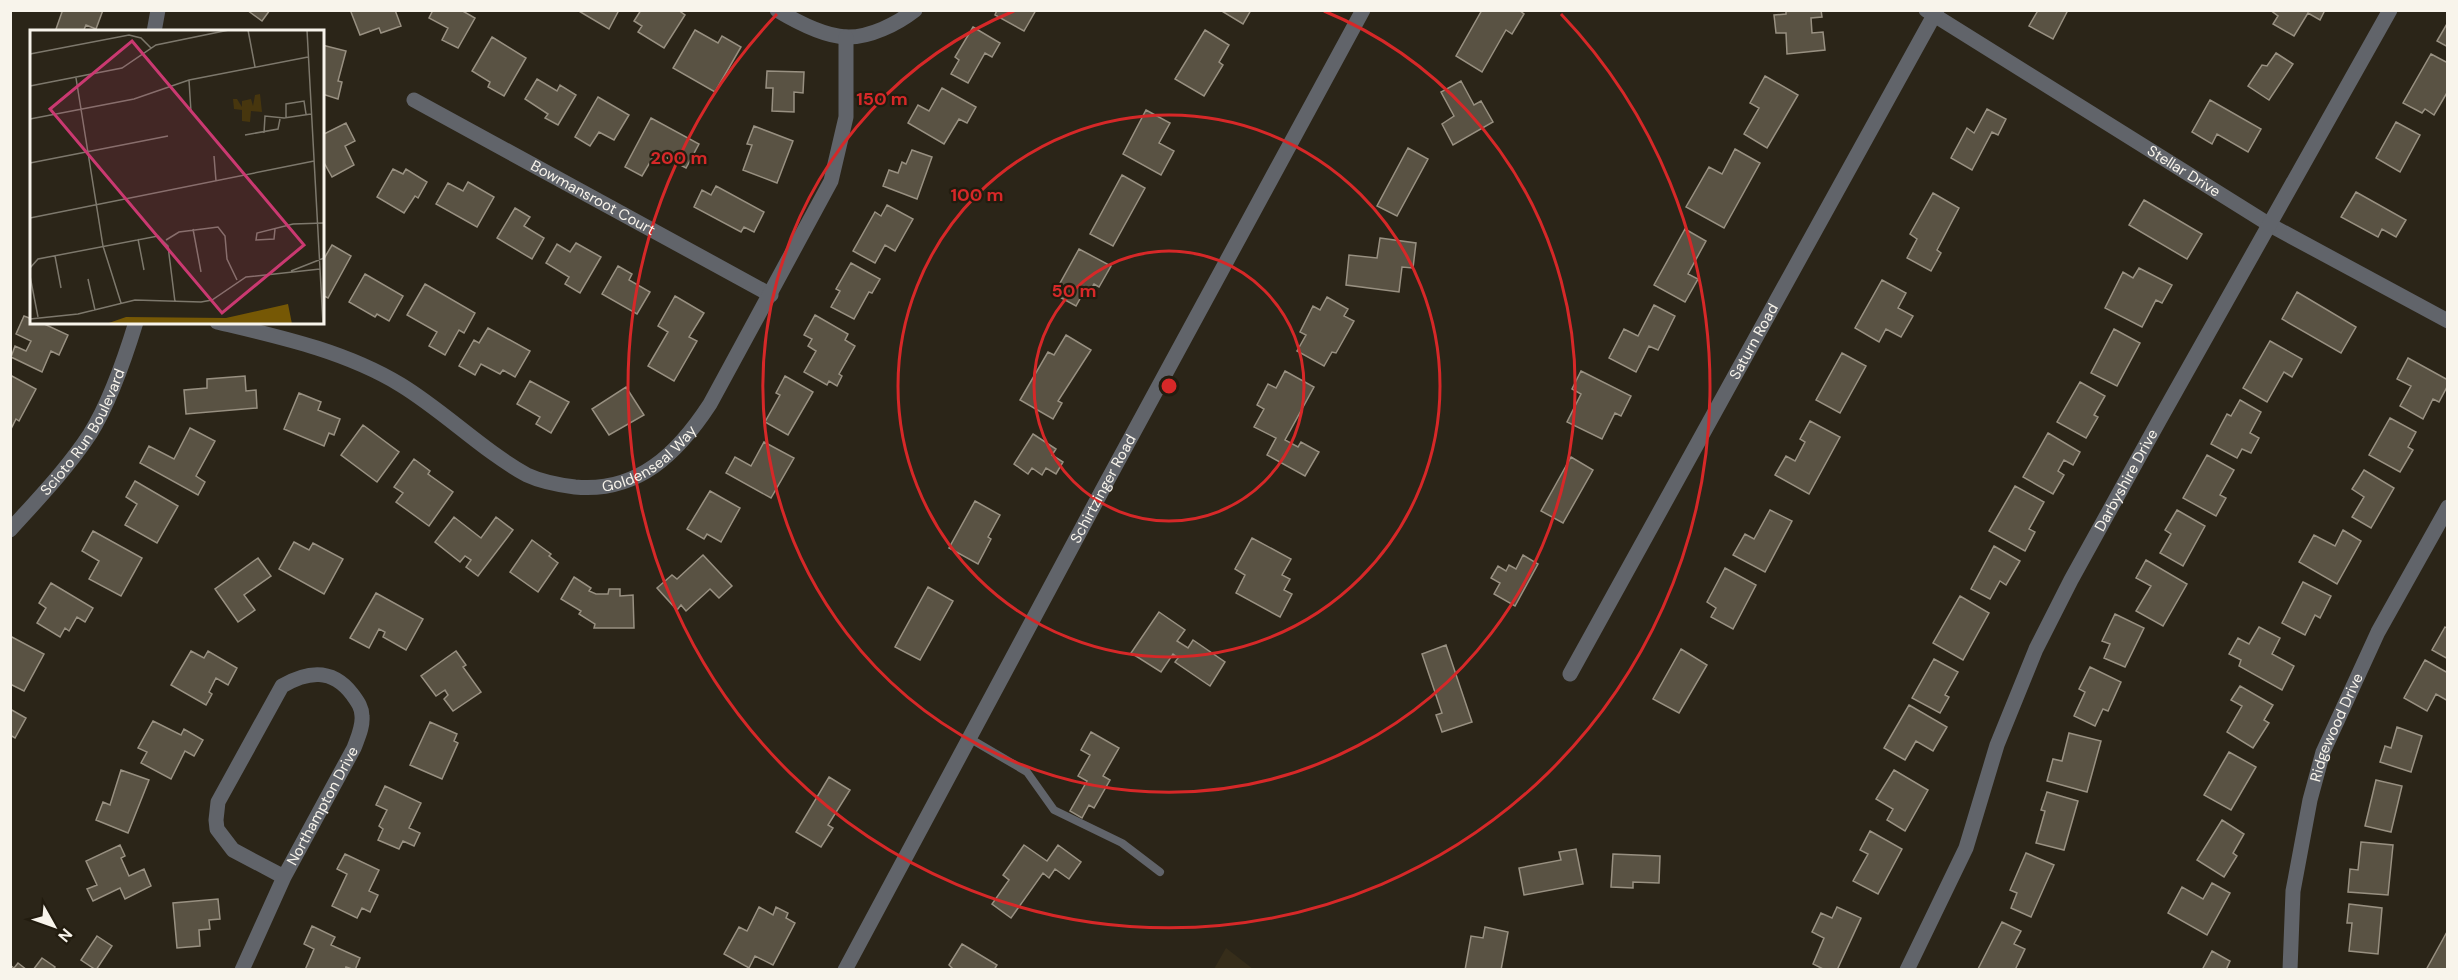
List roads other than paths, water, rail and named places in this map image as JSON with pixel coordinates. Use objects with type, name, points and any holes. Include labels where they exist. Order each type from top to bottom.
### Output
[{"type":"street","points":[[154,30],[158,10]]},
{"type":"street","points":[[777,10],[822,32],[846,37],[872,32],[900,21],[915,10]]},
{"type":"street","name":"Schirtzinger Road","points":[[845,969],[1363,10]]},
{"type":"street","name":"Darbyshire Drive","points":[[1907,969],[1966,848],[1997,745],[2036,649],[2077,570],[2390,10]]},
{"type":"street","name":"Stellar Drive","points":[[1932,12],[2270,225],[2448,321]]},
{"type":"street","name":"Saturn Road","points":[[1570,674],[1932,12]]},
{"type":"street","name":"Goldenseal Way","points":[[225,324],[282,338],[354,361],[401,386],[528,475],[558,485],[590,488],[635,479],[650,470],[696,426],[771,295],[831,181],[846,117],[846,37]]},
{"type":"street","name":"Bowmansroot Court","points":[[414,100],[771,295]]},
{"type":"street","name":"Scioto Run Boulevard","points":[[10,531],[56,480],[92,431],[112,387],[135,324]]},
{"type":"street","name":"Ridgewood Drive","points":[[2289,969],[2293,891],[2310,800],[2323,752],[2378,632],[2448,507]]},
{"type":"street","name":"Northampton Drive","points":[[242,969],[284,878],[354,748],[362,726],[362,713],[358,702],[344,684],[323,674],[300,676],[282,687],[270,704],[218,802],[217,829],[233,850],[284,878]]},
{"type":"lane","points":[[969,738],[1027,772],[1054,810],[1122,843],[1160,872]]}]
